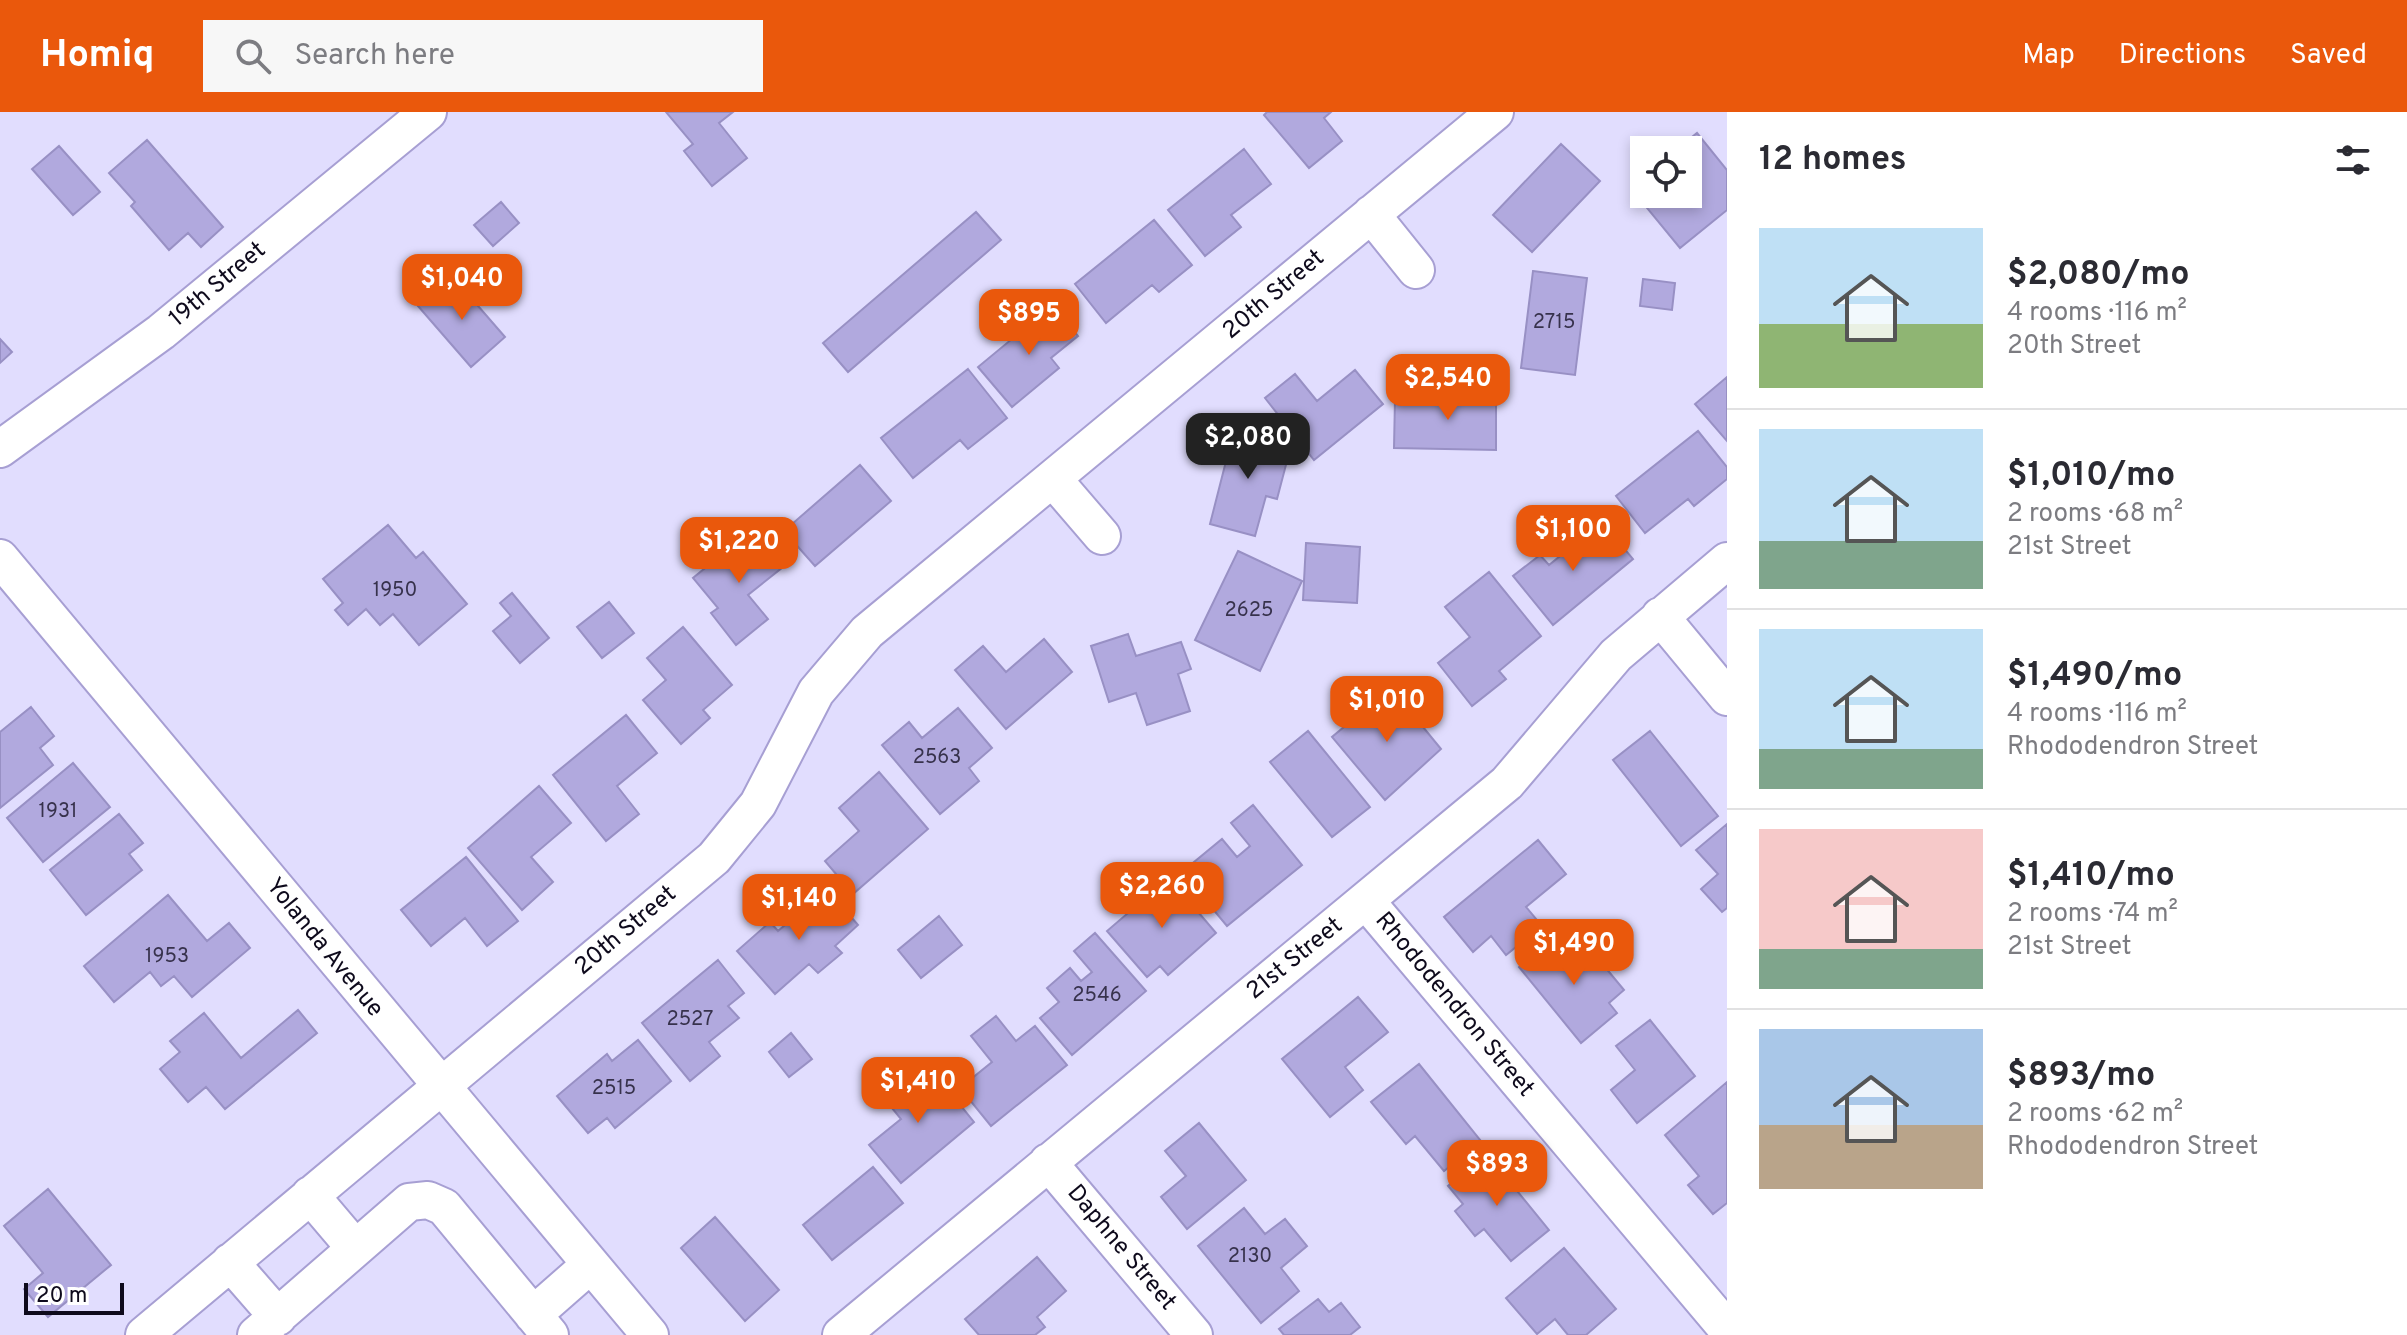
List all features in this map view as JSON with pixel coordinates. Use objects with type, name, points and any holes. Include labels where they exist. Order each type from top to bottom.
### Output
[{"type":"street","name":"19th Street","points":[[0,449],[161,332],[428,112]]},
{"type":"street","name":"20th Street","points":[[144,1335],[714,858],[758,804],[816,692],[867,632],[1495,112]]},
{"type":"street","points":[[1371,214],[1416,270]]},
{"type":"street","points":[[1053,479],[1102,536]]},
{"type":"street","name":"Yolanda Avenue","points":[[0,558],[438,1086],[650,1335]]},
{"type":"street","name":"21st Street","points":[[841,1335],[1507,783],[1616,655],[1727,561]]},
{"type":"street","points":[[1660,616],[1727,697]]},
{"type":"street","name":"Rhododendron Street","points":[[1366,901],[1727,1329]]},
{"type":"street","name":"Daphne Street","points":[[1048,1162],[1194,1335]]},
{"type":"street","points":[[310,1195],[355,1248]]},
{"type":"street","points":[[230,1262],[267,1326],[409,1202],[428,1200],[444,1207],[542,1325],[590,1265]]},
{"type":"building","points":[[666,112],[733,112],[719,123],[747,158],[712,186],[684,151],[693,144]]},
{"type":"building","points":[[1267,112],[1331,112],[1324,118],[1342,141],[1309,168],[1264,115]]},
{"type":"building","points":[[1702,139],[1727,170],[1727,210],[1680,248],[1647,208],[1702,208]]},
{"type":"building","points":[[147,140],[223,227],[201,247],[188,233],[169,250],[131,206],[135,202],[109,173]]},
{"type":"building","points":[[1561,144],[1600,181],[1532,252],[1493,215]]},
{"type":"building","points":[[59,146],[100,192],[73,215],[32,169]]},
{"type":"building","points":[[1244,149],[1271,184],[1231,215],[1241,227],[1205,256],[1168,210]]},
{"type":"building","points":[[501,202],[519,223],[493,246],[474,225]]},
{"type":"building","points":[[976,212],[1001,240],[848,372],[823,343]]},
{"type":"building","points":[[1154,220],[1192,265],[1159,292],[1152,285],[1106,323],[1075,284]]},
{"type":"building","points":[[1533,271],[1587,278],[1575,375],[1521,368]]},
{"type":"building","points":[[452,276],[505,337],[471,367],[418,306]]},
{"type":"building","points":[[1643,279],[1675,283],[1672,310],[1640,306]]},
{"type":"building","points":[[1053,305],[1078,336],[1051,358],[1059,368],[1012,407],[978,367]]},
{"type":"building","points":[[0,339],[12,352],[0,363]]},
{"type":"building","points":[[968,369],[1007,418],[968,449],[960,440],[913,478],[881,438]]},
{"type":"building","points":[[1355,370],[1383,404],[1314,460],[1265,398],[1295,374],[1317,401]]},
{"type":"building","points":[[1727,377],[1727,441],[1695,404]]},
{"type":"building","points":[[1452,390],[1496,390],[1496,450],[1394,448],[1395,399],[1452,400]]},
{"type":"building","points":[[1235,426],[1280,438],[1275,457],[1287,461],[1277,499],[1266,496],[1255,536],[1210,524]]},
{"type":"building","points":[[1698,431],[1727,467],[1727,479],[1694,506],[1688,499],[1645,533],[1616,496]]},
{"type":"building","points":[[860,465],[891,501],[815,566],[784,531]]},
{"type":"building","points":[[1602,522],[1633,559],[1553,625],[1513,576],[1540,555],[1549,565]]},
{"type":"building","points":[[388,525],[416,558],[423,552],[467,604],[419,645],[393,614],[380,625],[366,609],[348,625],[335,610],[343,603],[323,579]]},
{"type":"building","points":[[752,530],[783,567],[748,595],[768,619],[736,645],[711,613],[718,608],[693,578]]},
{"type":"building","points":[[1306,543],[1360,547],[1357,603],[1303,600]]},
{"type":"building","points":[[1238,551],[1302,581],[1260,671],[1195,640]]},
{"type":"building","points":[[1489,572],[1541,636],[1499,671],[1506,679],[1472,706],[1438,663],[1470,637],[1445,607]]},
{"type":"building","points":[[512,593],[549,638],[520,663],[493,631],[511,616],[500,603]]},
{"type":"building","points":[[609,602],[634,633],[602,658],[577,627]]},
{"type":"building","points":[[683,627],[732,685],[703,710],[710,718],[681,744],[643,700],[666,680],[647,658]]},
{"type":"building","points":[[1128,634],[1136,656],[1181,642],[1191,669],[1178,674],[1190,711],[1147,725],[1136,693],[1109,702],[1091,646]]},
{"type":"building","points":[[1044,639],[1072,672],[1006,729],[955,670],[983,646],[1006,672]]},
{"type":"building","points":[[1391,688],[1441,749],[1385,800],[1332,737]]},
{"type":"building","points":[[31,707],[54,736],[40,748],[53,765],[0,808],[0,732]]},
{"type":"building","points":[[958,708],[992,748],[969,768],[979,781],[940,814],[882,745],[909,722],[922,738]]},
{"type":"building","points":[[626,715],[657,753],[617,786],[639,814],[606,841],[553,775]]},
{"type":"building","points":[[1308,731],[1370,807],[1332,837],[1270,762]]},
{"type":"building","points":[[1650,731],[1718,816],[1681,846],[1613,760]]},
{"type":"building","points":[[73,763],[110,807],[43,862],[7,818]]},
{"type":"building","points":[[879,772],[928,829],[853,894],[825,861],[859,831],[839,808]]},
{"type":"building","points":[[539,786],[571,823],[531,857],[553,882],[522,910],[468,848]]},
{"type":"building","points":[[1253,805],[1302,865],[1227,926],[1182,872],[1222,839],[1237,857],[1250,846],[1231,823]]},
{"type":"building","points":[[119,814],[143,843],[129,854],[142,870],[86,915],[50,870]]},
{"type":"building","points":[[1727,824],[1727,908],[1722,912],[1701,889],[1718,874],[1696,850]]},
{"type":"building","points":[[1538,840],[1566,874],[1526,907],[1542,926],[1506,955],[1491,936],[1473,952],[1444,917]]},
{"type":"building","points":[[466,857],[518,921],[487,946],[465,918],[431,946],[401,910]]},
{"type":"building","points":[[1169,878],[1216,933],[1168,975],[1160,966],[1147,977],[1107,931]]},
{"type":"building","points":[[827,889],[858,925],[835,946],[842,953],[818,973],[809,964],[775,994],[737,951],[770,922],[778,931]]},
{"type":"building","points":[[168,895],[207,941],[229,923],[250,948],[192,997],[174,976],[161,986],[150,972],[114,1002],[84,966]]},
{"type":"building","points":[[939,916],[962,945],[921,978],[898,950]]},
{"type":"building","points":[[1095,933],[1146,991],[1072,1055],[1040,1018],[1059,1002],[1047,988],[1070,968],[1081,981],[1092,972],[1074,951]]},
{"type":"building","points":[[1554,937],[1574,962],[1590,949],[1624,990],[1609,1003],[1617,1013],[1581,1043],[1519,967]]},
{"type":"building","points":[[718,960],[744,993],[728,1006],[739,1018],[709,1042],[720,1056],[690,1081],[642,1023]]},
{"type":"building","points":[[1358,997],[1388,1032],[1345,1067],[1363,1090],[1330,1117],[1282,1059]]},
{"type":"building","points":[[298,1010],[317,1033],[225,1109],[206,1087],[188,1102],[160,1069],[180,1052],[170,1041],[204,1013],[241,1058]]},
{"type":"building","points":[[996,1016],[1016,1041],[1035,1026],[1067,1065],[991,1126],[960,1088],[992,1062],[971,1036]]},
{"type":"building","points":[[1650,1020],[1695,1076],[1637,1123],[1611,1090],[1635,1070],[1616,1046]]},
{"type":"building","points":[[791,1033],[812,1059],[789,1077],[769,1052]]},
{"type":"building","points":[[638,1040],[671,1081],[615,1128],[607,1118],[588,1133],[557,1096],[607,1054],[612,1061]]},
{"type":"building","points":[[1419,1064],[1481,1141],[1444,1171],[1415,1136],[1406,1144],[1371,1102]]},
{"type":"building","points":[[899,1074],[909,1086],[922,1076],[936,1094],[945,1086],[974,1122],[901,1183],[869,1145],[901,1119],[879,1092]]},
{"type":"building","points":[[1727,1082],[1727,1203],[1713,1214],[1688,1185],[1699,1176],[1665,1135]]},
{"type":"building","points":[[1199,1123],[1246,1180],[1187,1229],[1161,1197],[1186,1176],[1165,1151]]},
{"type":"building","points":[[1487,1154],[1549,1230],[1511,1261],[1484,1229],[1475,1236],[1455,1211],[1463,1204],[1448,1186]]},
{"type":"building","points":[[873,1167],[903,1203],[832,1260],[803,1225]]},
{"type":"building","points":[[48,1189],[111,1265],[48,1317],[24,1289],[43,1273],[4,1226]]},
{"type":"building","points":[[1244,1208],[1265,1234],[1285,1219],[1307,1246],[1281,1268],[1299,1291],[1261,1323],[1198,1246]]},
{"type":"building","points":[[715,1217],[779,1290],[745,1321],[681,1248]]},
{"type":"building","points":[[1564,1248],[1616,1309],[1586,1335],[1568,1335],[1555,1319],[1537,1334],[1506,1298]]},
{"type":"building","points":[[1037,1257],[1066,1291],[1037,1317],[1045,1327],[1035,1335],[979,1335],[965,1319]]},
{"type":"building","points":[[1318,1299],[1329,1312],[1341,1303],[1360,1327],[1350,1335],[1284,1335],[1279,1329]]}]
